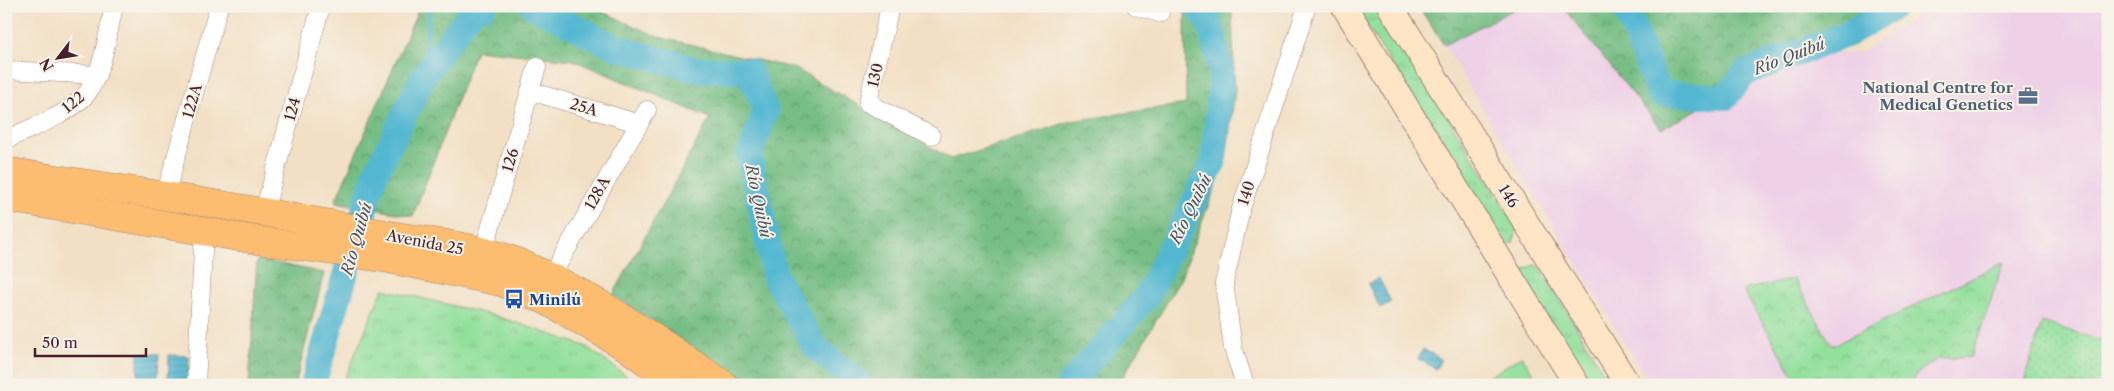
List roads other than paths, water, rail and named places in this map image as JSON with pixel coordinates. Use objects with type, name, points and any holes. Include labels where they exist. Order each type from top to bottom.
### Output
[{"type":"main road","name":"Avenida 25","points":[[6,171],[320,221],[392,248],[501,282],[545,300],[628,348],[678,385]]},
{"type":"main road","name":"Avenida 25","points":[[6,198],[320,248],[392,248],[483,253],[516,262],[550,278],[641,328],[724,385]]},
{"type":"street","name":"122","points":[[6,140],[66,110],[84,96],[97,75],[114,6]]},
{"type":"street","name":"122A","points":[[165,196],[220,6]]},
{"type":"street","name":"124","points":[[264,212],[320,6]]},
{"type":"street","name":"130","points":[[890,6],[868,102],[931,136]]},
{"type":"street","points":[[1136,6],[1160,13]]},
{"type":"street","name":"140","points":[[1244,385],[1233,348],[1224,283],[1241,209],[1307,6]]},
{"type":"street","points":[[1344,6],[1505,264],[1577,385]]},
{"type":"street","name":"146","points":[[1390,6],[1628,385]]},
{"type":"street","name":"126","points":[[483,253],[537,67]]},
{"type":"street","points":[[6,70],[97,75]]},
{"type":"street","name":"25A","points":[[530,91],[642,117]]},
{"type":"street","name":"128A","points":[[550,278],[642,117]]},
{"type":"street","points":[[196,385],[204,231]]},
{"type":"street","points":[[1505,264],[1538,242]]},
{"type":"water","points":[[1379,278],[1391,302],[1380,308],[1368,284]]},
{"type":"water","points":[[1423,349],[1441,359],[1436,369],[1418,359]]},
{"type":"water","points":[[138,353],[159,354],[158,379],[138,378]]},
{"type":"water","points":[[169,355],[189,356],[188,380],[168,379]]},
{"type":"waterway","points":[[424,75],[429,12],[436,6]]},
{"type":"waterway","name":"Río Quibú","points":[[313,385],[374,177],[424,75],[473,9],[484,6]]},
{"type":"waterway","name":"Río Quibú","points":[[533,6],[617,48],[695,69],[749,71],[766,111],[749,155],[775,277],[815,347],[860,385]]},
{"type":"waterway","name":"Río Quibú","points":[[1069,385],[1147,296],[1213,163],[1222,72],[1209,21],[1197,6]]},
{"type":"waterway","name":"Río Quibú","points":[[1625,6],[1659,93],[1726,97],[1745,73],[1848,34],[1895,6]]},
{"type":"place","name":"National Centre for Medical Genetics","points":[[2028,96]]},
{"type":"place","name":"Minilú","points":[[514,299]]}]
